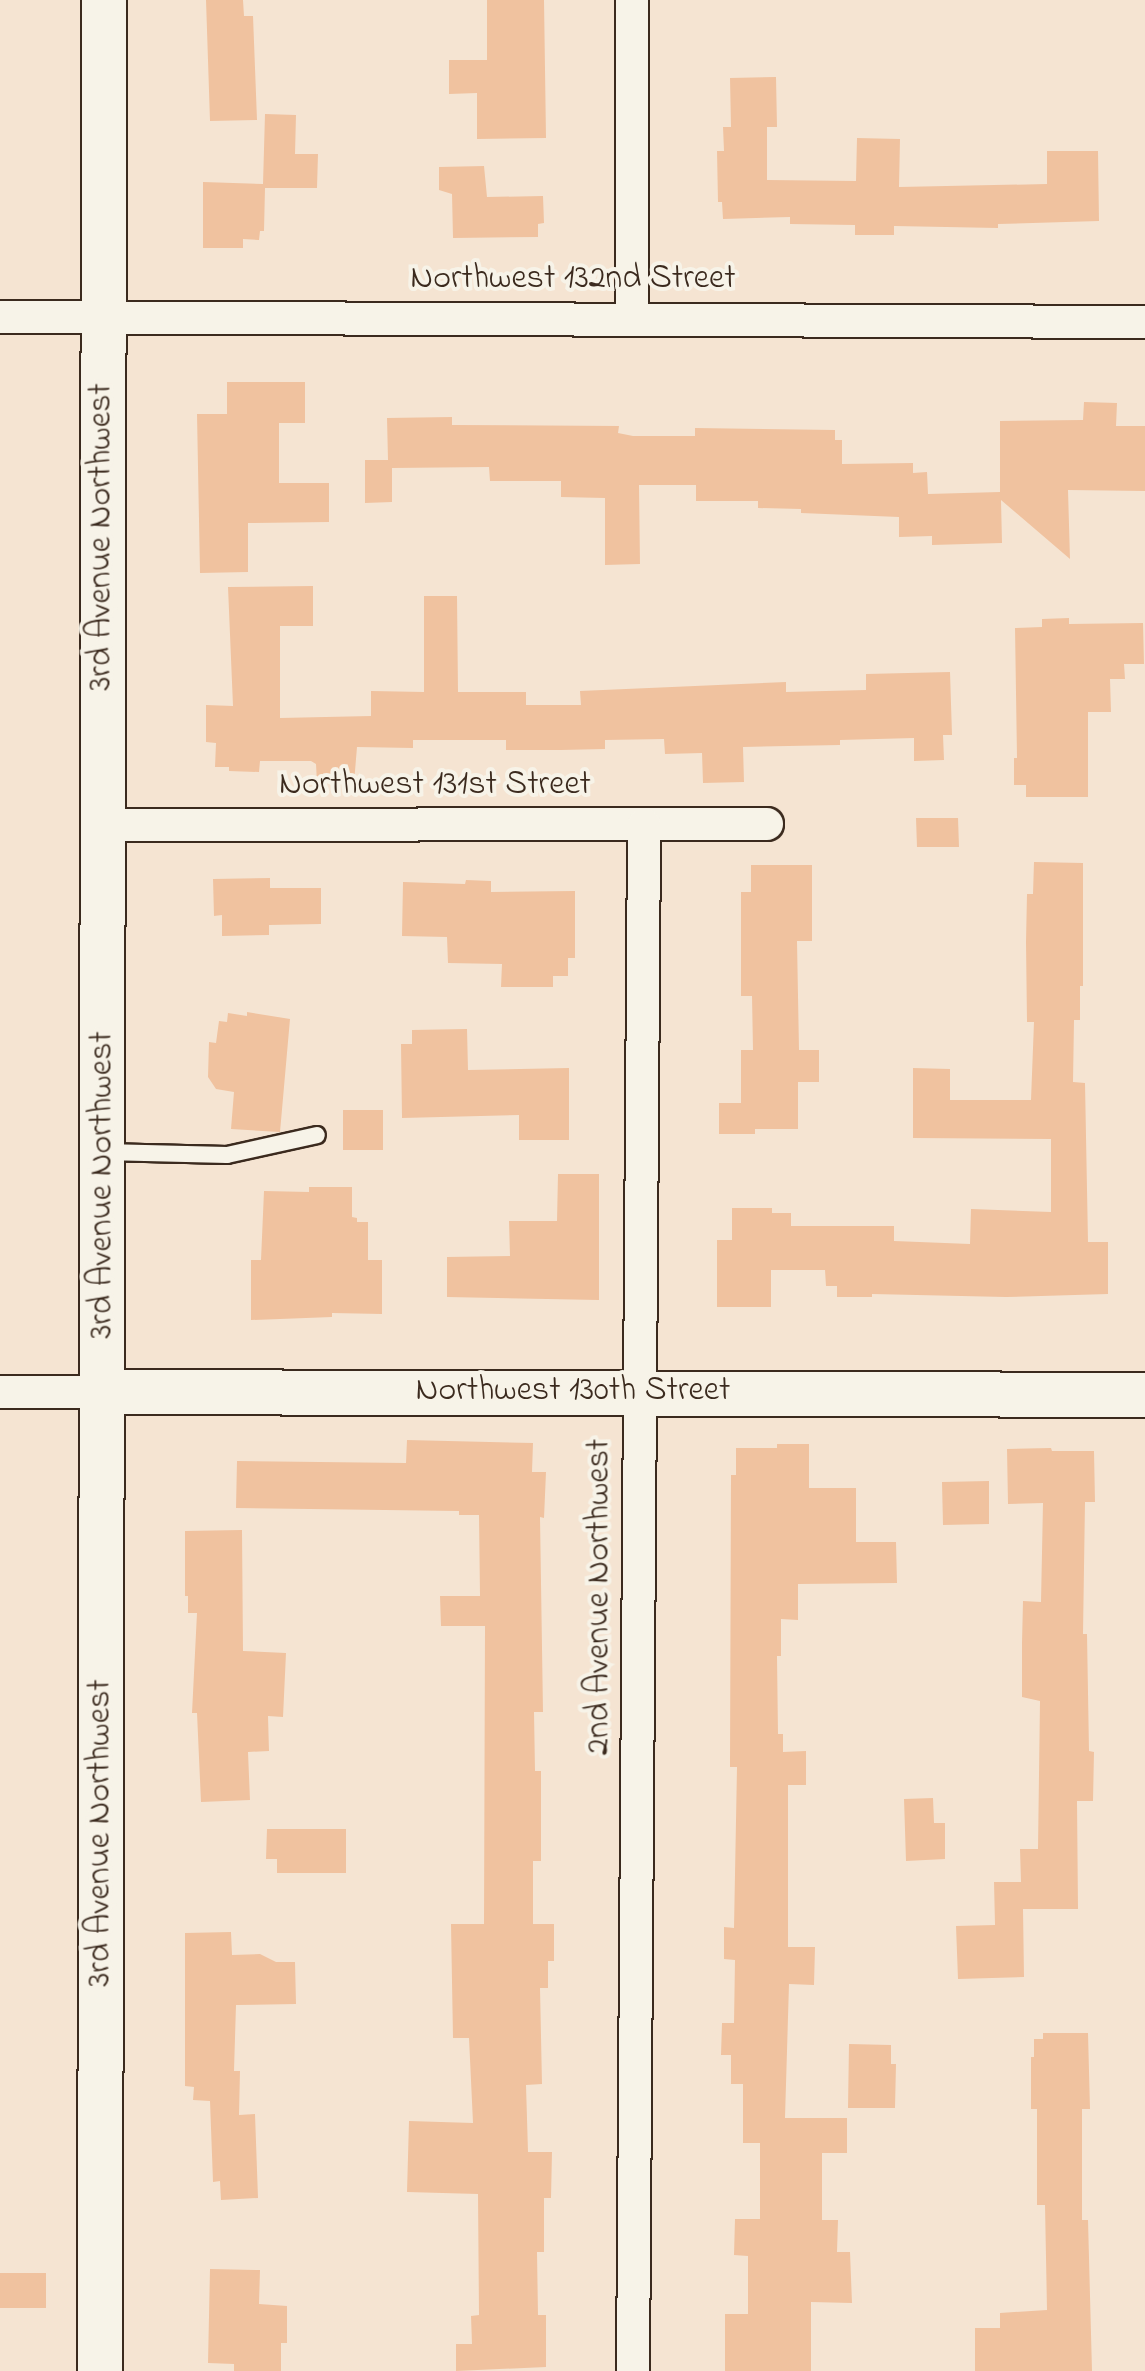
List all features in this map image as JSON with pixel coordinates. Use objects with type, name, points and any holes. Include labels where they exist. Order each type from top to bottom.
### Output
[{"type":"street","name":"3rd Avenue Northwest","points":[[100,2371],[104,0]]},
{"type":"street","points":[[632,0],[632,318]]},
{"type":"street","name":"Northwest 132nd Street","points":[[0,317],[1145,322]]},
{"type":"street","name":"2nd Avenue Northwest","points":[[633,2371],[644,824]]},
{"type":"street","name":"Northwest 131st Street","points":[[103,825],[767,824]]},
{"type":"street","name":"Northwest 130th Street","points":[[0,1392],[639,1391],[1145,1395]]},
{"type":"lane","points":[[103,1152],[227,1155],[317,1135]]},
{"type":"building","points":[[206,0],[243,0],[244,16],[253,16],[257,120],[210,121]]},
{"type":"building","points":[[487,0],[544,0],[546,138],[477,139],[477,93],[449,94],[449,60],[487,60]]},
{"type":"building","points":[[776,77],[777,127],[767,127],[767,180],[856,181],[857,138],[900,139],[899,187],[1047,184],[1047,151],[1098,151],[1099,221],[998,224],[998,228],[894,226],[894,235],[855,235],[855,225],[790,224],[790,217],[723,219],[722,202],[718,202],[717,151],[724,151],[723,127],[731,127],[730,78]]},
{"type":"building","points":[[265,114],[296,115],[295,154],[318,154],[317,188],[265,188],[264,231],[260,231],[259,240],[243,239],[243,248],[203,248],[203,182],[263,184]]},
{"type":"building","points":[[484,166],[487,197],[543,196],[544,223],[538,224],[538,237],[453,238],[452,194],[439,190],[439,167]]},
{"type":"building","points":[[227,382],[305,382],[305,423],[279,423],[279,483],[329,483],[329,522],[248,523],[248,572],[200,573],[197,414],[227,414]]},
{"type":"building","points":[[1084,402],[1117,403],[1116,426],[1145,426],[1145,491],[1068,490],[1070,559],[1001,500],[1002,543],[932,545],[932,536],[899,537],[899,517],[801,513],[801,509],[758,508],[758,501],[696,501],[696,485],[639,485],[640,564],[605,565],[605,498],[561,497],[561,481],[490,481],[489,467],[392,468],[392,502],[365,503],[365,460],[388,460],[387,418],[452,417],[452,425],[619,426],[618,433],[633,436],[695,436],[695,428],[835,430],[835,440],[842,440],[842,464],[913,463],[913,473],[927,472],[928,494],[1000,492],[1000,421],[1083,420]]},
{"type":"building","points":[[313,586],[313,626],[280,626],[280,718],[371,716],[371,691],[424,692],[424,596],[457,596],[458,692],[526,692],[526,705],[581,705],[580,691],[786,682],[786,692],[866,690],[866,674],[950,672],[952,735],[943,735],[944,760],[914,761],[914,738],[840,740],[840,745],[743,747],[744,782],[703,783],[702,753],[665,754],[664,739],[605,740],[605,749],[506,750],[506,740],[413,740],[413,748],[357,747],[354,783],[317,783],[316,764],[311,761],[260,761],[259,772],[215,767],[216,743],[206,742],[206,705],[233,706],[228,587]]},
{"type":"building","points":[[1069,618],[1069,624],[1143,623],[1144,664],[1124,664],[1125,679],[1110,679],[1111,712],[1088,712],[1088,797],[1026,797],[1026,785],[1014,785],[1014,758],[1017,758],[1015,628],[1042,627],[1042,619]]},
{"type":"building","points":[[916,818],[958,818],[959,847],[917,847]]},
{"type":"building","points":[[1034,862],[1083,863],[1083,986],[1080,986],[1080,1020],[1074,1020],[1073,1082],[1085,1083],[1088,1242],[1108,1242],[1108,1294],[1006,1297],[872,1294],[872,1297],[837,1297],[837,1286],[826,1286],[825,1270],[771,1270],[771,1307],[717,1307],[717,1240],[732,1240],[732,1208],[772,1208],[772,1213],[791,1213],[791,1226],[894,1226],[894,1241],[970,1244],[971,1209],[1051,1212],[1051,1139],[913,1138],[913,1068],[950,1069],[950,1100],[1031,1100],[1034,1022],[1027,1022],[1026,942],[1027,894],[1033,894]]},
{"type":"building","points":[[751,865],[812,865],[812,941],[797,941],[799,1050],[819,1050],[819,1082],[798,1082],[798,1129],[755,1129],[755,1134],[719,1134],[719,1103],[741,1103],[741,1050],[753,1050],[752,996],[741,996],[741,892],[751,892]]},
{"type":"building","points":[[270,878],[270,888],[321,888],[321,924],[269,925],[269,935],[222,936],[222,915],[214,916],[213,879]]},
{"type":"building","points":[[466,880],[491,881],[491,892],[575,891],[575,958],[568,958],[568,976],[553,976],[553,987],[501,987],[502,964],[448,963],[447,937],[402,936],[403,882],[465,884]]},
{"type":"building","points":[[247,1012],[290,1019],[280,1132],[231,1129],[234,1092],[216,1089],[208,1077],[209,1042],[216,1043],[219,1021],[227,1022],[228,1013],[247,1016]]},
{"type":"building","points":[[467,1029],[468,1070],[569,1068],[569,1140],[519,1140],[519,1115],[402,1118],[401,1044],[412,1044],[412,1030]]},
{"type":"building","points":[[343,1110],[383,1110],[383,1150],[343,1150]]},
{"type":"building","points":[[558,1174],[599,1174],[599,1300],[447,1297],[447,1257],[510,1256],[509,1221],[557,1221]]},
{"type":"building","points":[[309,1187],[352,1187],[352,1217],[357,1218],[357,1222],[368,1222],[368,1260],[382,1260],[382,1314],[332,1313],[332,1317],[251,1320],[251,1260],[261,1260],[264,1191],[309,1192]]},
{"type":"building","points":[[407,1440],[533,1443],[532,1472],[546,1472],[544,1518],[540,1517],[543,1712],[534,1712],[535,1771],[541,1771],[541,1861],[533,1861],[533,1924],[554,1924],[554,1961],[548,1961],[548,1988],[540,1988],[542,2084],[526,2085],[528,2152],[552,2152],[551,2198],[544,2198],[544,2252],[537,2252],[538,2315],[546,2315],[546,2367],[456,2371],[456,2344],[472,2344],[471,2316],[479,2315],[478,2194],[407,2192],[409,2121],[473,2123],[469,2038],[453,2038],[451,1924],[484,1924],[485,1626],[441,1626],[440,1596],[480,1596],[479,1515],[459,1515],[459,1511],[236,1508],[237,1461],[406,1463]]},
{"type":"building","points":[[777,1444],[809,1444],[809,1488],[856,1488],[856,1542],[896,1542],[897,1583],[798,1584],[798,1620],[781,1619],[781,1656],[777,1656],[778,1734],[783,1734],[783,1752],[806,1751],[806,1785],[788,1785],[788,1947],[815,1947],[814,1985],[789,1984],[785,2118],[847,2118],[847,2153],[822,2153],[822,2220],[838,2220],[837,2252],[850,2252],[852,2303],[811,2302],[811,2371],[725,2371],[725,2314],[748,2314],[748,2256],[734,2255],[735,2219],[760,2219],[760,2143],[743,2143],[743,2084],[731,2084],[731,2055],[721,2055],[722,2023],[734,2023],[735,1960],[724,1959],[724,1927],[734,1928],[737,1767],[730,1767],[731,1475],[736,1475],[736,1448],[777,1448]]},
{"type":"building","points":[[1051,1448],[1052,1451],[1094,1451],[1095,1502],[1085,1502],[1083,1634],[1087,1634],[1089,1751],[1094,1752],[1093,1801],[1077,1801],[1078,1909],[1023,1909],[1024,1977],[958,1979],[956,1926],[995,1925],[994,1882],[1021,1882],[1020,1849],[1038,1849],[1040,1701],[1022,1697],[1022,1643],[1023,1601],[1041,1602],[1043,1503],[1008,1504],[1007,1449]]},
{"type":"building","points":[[989,1481],[989,1524],[943,1525],[942,1482]]},
{"type":"building","points":[[242,1530],[243,1651],[286,1653],[283,1717],[268,1716],[269,1751],[248,1752],[250,1800],[201,1802],[197,1713],[192,1713],[197,1613],[188,1613],[188,1596],[185,1596],[185,1531]]},
{"type":"building","points":[[933,1798],[934,1823],[945,1823],[945,1859],[906,1861],[904,1799]]},
{"type":"building","points":[[267,1829],[346,1829],[346,1873],[277,1873],[277,1859],[266,1859]]},
{"type":"building","points":[[231,1932],[232,1955],[260,1954],[276,1962],[295,1962],[296,2004],[236,2005],[234,2071],[240,2071],[239,2115],[255,2114],[258,2198],[221,2200],[220,2181],[213,2182],[210,2101],[193,2100],[194,2087],[185,2086],[185,1933]]},
{"type":"building","points":[[1043,2033],[1088,2033],[1090,2109],[1082,2109],[1082,2220],[1088,2220],[1092,2371],[975,2371],[975,2328],[1000,2328],[1000,2313],[1047,2310],[1045,2205],[1037,2205],[1037,2109],[1031,2109],[1031,2057],[1034,2057],[1034,2039],[1043,2039]]},
{"type":"building","points":[[849,2044],[891,2045],[891,2064],[896,2064],[895,2108],[848,2108]]},
{"type":"building","points":[[210,2269],[260,2270],[259,2304],[287,2306],[287,2343],[281,2343],[281,2371],[234,2371],[234,2364],[208,2363]]},
{"type":"building","points":[[0,2273],[46,2273],[46,2308],[0,2308]]}]
